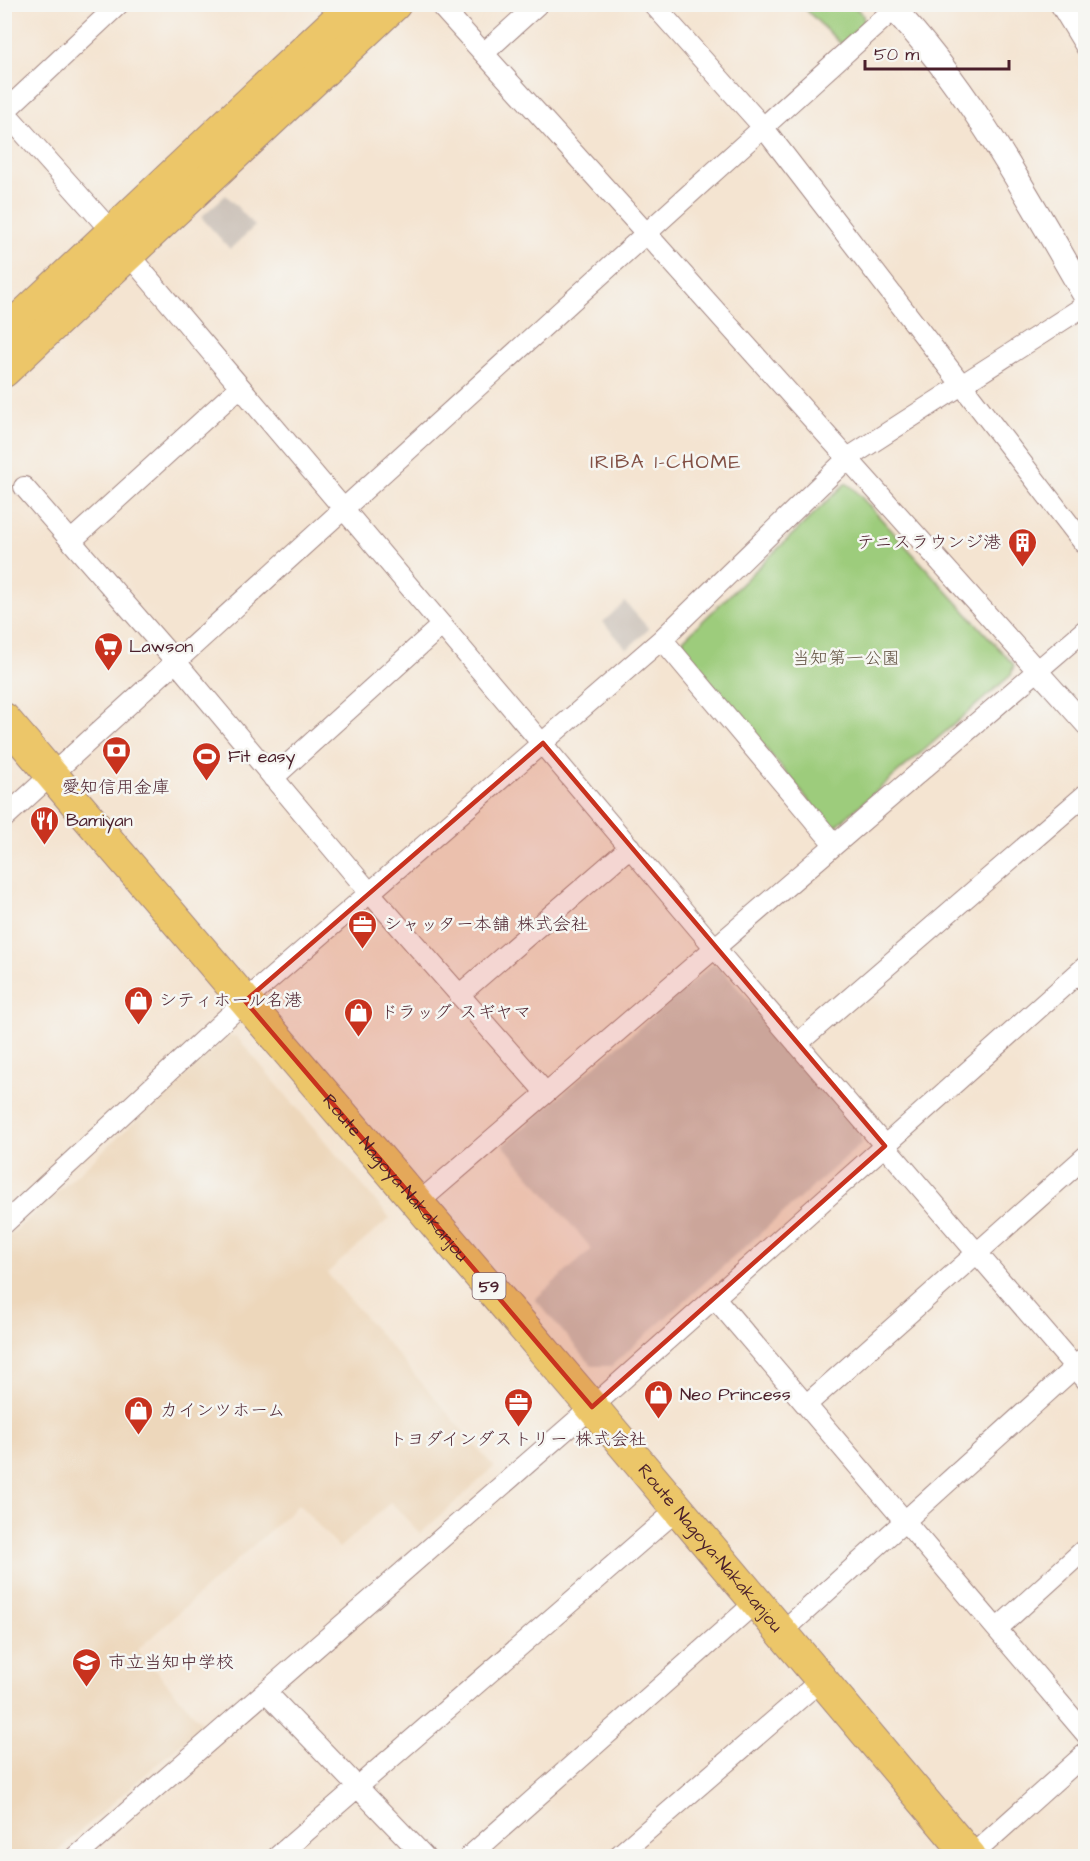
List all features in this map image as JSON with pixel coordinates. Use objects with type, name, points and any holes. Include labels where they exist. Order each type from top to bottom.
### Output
[{"type":"main road","points":[[4,371],[120,243],[354,4]]},
{"type":"main road","points":[[4,334],[120,243],[395,4]]},
{"type":"main road","name":"Route Nagoya-Nakakanjou","points":[[4,719],[592,1407],[971,1857]]},
{"type":"street","points":[[119,4],[5,111],[120,243],[343,510],[797,1044],[977,1253],[1082,1368],[904,1521],[782,1633]]},
{"type":"street","points":[[439,4],[1086,725]]},
{"type":"street","points":[[484,54],[538,4]]},
{"type":"street","points":[[653,4],[763,127],[1086,546]]},
{"type":"street","points":[[1060,4],[1086,47]]},
{"type":"street","points":[[4,818],[896,8],[943,66],[980,121],[1086,297]]},
{"type":"street","points":[[4,1224],[245,1001],[662,639],[848,458],[1086,305]]},
{"type":"street","points":[[71,541],[240,387]]},
{"type":"street","points":[[24,487],[177,663],[369,893],[545,1092]]},
{"type":"street","points":[[273,778],[442,625]]},
{"type":"street","points":[[418,1203],[1086,630]]},
{"type":"street","points":[[662,639],[834,844]]},
{"type":"street","points":[[797,1044],[1086,794]]},
{"type":"street","points":[[459,995],[630,847]]},
{"type":"street","points":[[77,1857],[592,1407],[1086,966]]},
{"type":"street","points":[[806,1405],[1086,1156]]},
{"type":"street","points":[[715,1298],[1086,1734]]},
{"type":"street","points":[[278,1857],[678,1509]]},
{"type":"street","points":[[997,1629],[1086,1548]]},
{"type":"street","points":[[470,1857],[756,1602]]},
{"type":"street","points":[[618,1857],[821,1680]]},
{"type":"street","points":[[266,1692],[423,1857]]},
{"type":"street","points":[[971,1857],[1086,1753]]},
{"type":"highlighted area","points":[[543,743],[885,1146],[592,1407],[245,1001]]},
{"type":"shaded area","points":[[226,195],[255,226],[230,249],[201,217]]},
{"type":"shaded area","points":[[625,602],[649,629],[627,649],[603,622]]},
{"type":"shaded area","points":[[713,964],[719,966],[861,1131],[862,1143],[611,1366],[592,1366],[535,1299],[592,1249],[503,1145]]},
{"type":"shaded area","points":[[236,1036],[390,1218],[327,1273],[494,1467],[420,1534],[391,1502],[339,1548],[299,1504],[137,1650],[203,1724],[52,1856],[5,1856],[5,1240],[228,1037]]},
{"type":"green space","points":[[801,5],[853,5],[863,15],[864,23],[841,44]]},
{"type":"green space","name":"当知第一公園","points":[[846,483],[1014,665],[1011,675],[835,827],[829,825],[683,649],[683,640]]},
{"type":"place","name":"テニスラウンジ港","points":[[1022,568]]},
{"type":"place","name":"Lawson","points":[[108,672]]},
{"type":"place","name":"愛知信用金庫","points":[[116,776]]},
{"type":"place","name":"Fit easy","points":[[207,782]]},
{"type":"place","name":"Bamiyan","points":[[45,846]]},
{"type":"place","name":"シャッター本舗 株式会社","points":[[363,950]]},
{"type":"place","name":"シティホール名港","points":[[138,1026]]},
{"type":"place","name":"ドラッグ スギヤマ","points":[[359,1038]]},
{"type":"place","name":"Neo Princess","points":[[659,1420]]},
{"type":"place","name":"トヨダインダストリー 株式会社","points":[[518,1428]]},
{"type":"place","name":"カインツホーム","points":[[139,1436]]},
{"type":"place","name":"市立当知中学校","points":[[87,1688]]},
{"type":"district","name":"IRIBA 1-CHOME","points":[[666,461]]}]
